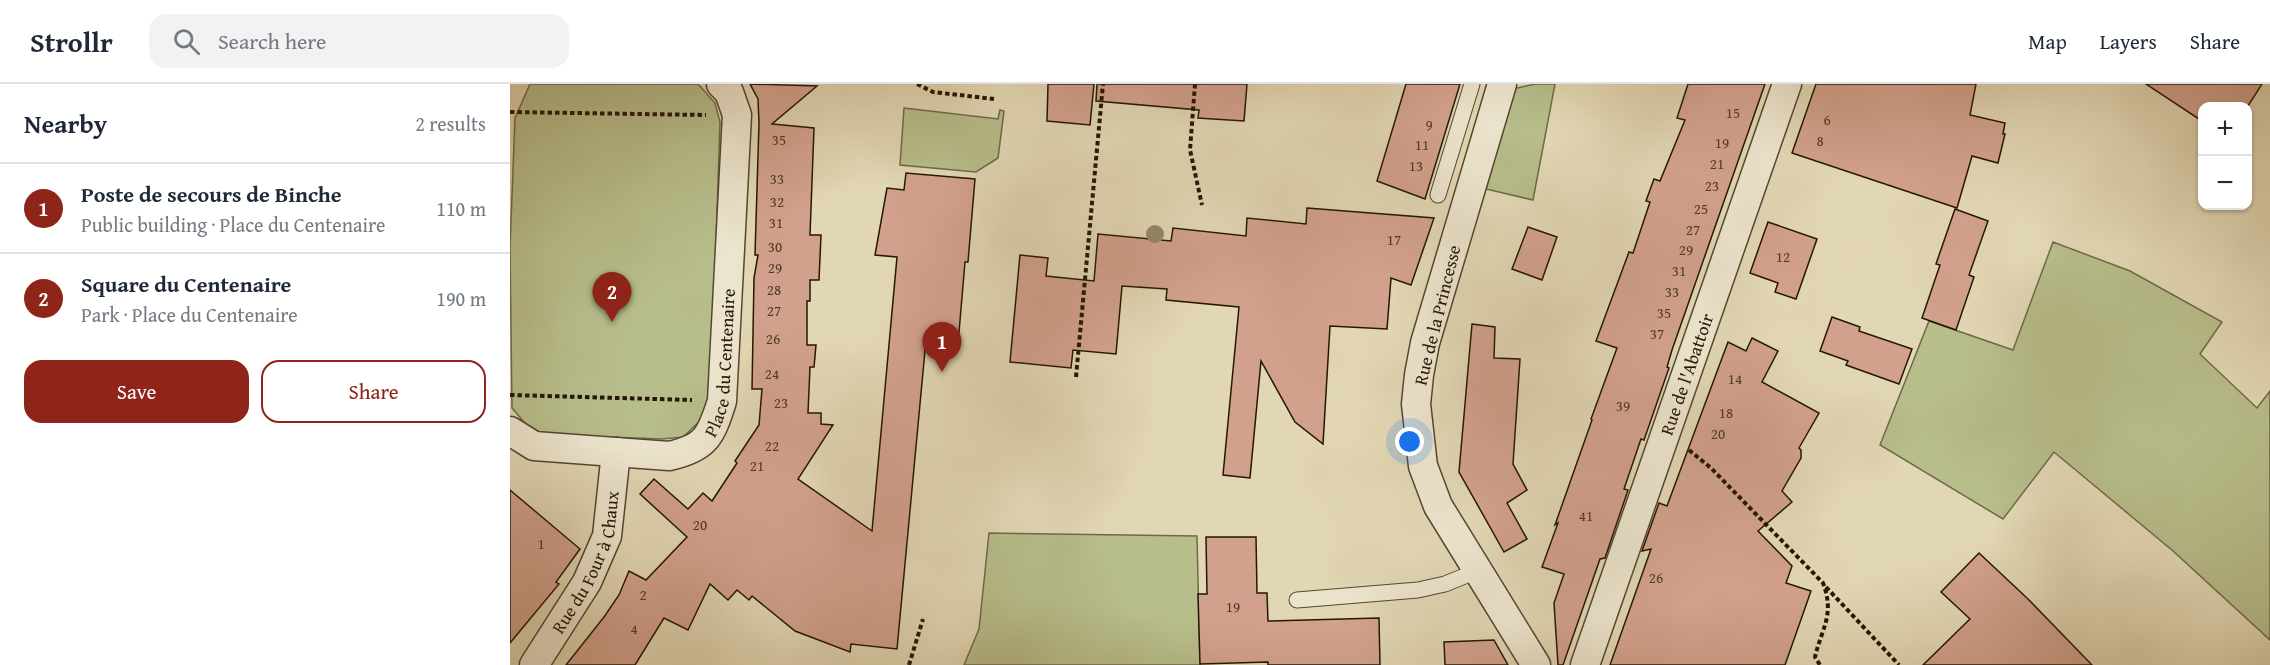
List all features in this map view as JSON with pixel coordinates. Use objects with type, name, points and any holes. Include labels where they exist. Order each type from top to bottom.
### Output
[{"type":"street","name":"Place du Centenaire","points":[[510,430],[534,446],[669,456],[690,451],[709,435],[722,401],[737,115],[729,92],[721,84]]},
{"type":"street","name":"Rue de la Princesse","points":[[1502,84],[1425,343],[1416,404],[1423,466],[1438,506],[1536,665]]},
{"type":"street","name":"Rue de l'Abattoir","points":[[1585,665],[1787,84]]},
{"type":"street","name":"Rue du Four à Chaux","points":[[534,665],[587,582],[607,536],[616,452]]},
{"type":"lane","points":[[1438,195],[1472,84]]},
{"type":"lane","points":[[1297,600],[1418,590],[1445,584],[1477,571]]},
{"type":"path","points":[[917,84],[933,92],[994,99]]},
{"type":"path","points":[[1076,377],[1103,84]]},
{"type":"path","points":[[1195,84],[1190,150],[1202,205]]},
{"type":"path","points":[[510,112],[737,115]]},
{"type":"path","points":[[510,394],[722,401]]},
{"type":"path","points":[[1663,436],[1694,453],[1712,468],[1899,665]]},
{"type":"path","points":[[1820,665],[1815,657],[1829,616],[1827,593],[1823,583]]},
{"type":"path","points":[[909,665],[923,619]]},
{"type":"green space","points":[[530,84],[698,84],[715,103],[720,122],[711,397],[703,418],[683,437],[662,439],[547,435],[529,428],[512,408],[510,247],[515,118]]},
{"type":"green space","points":[[1535,84],[1555,84],[1533,200],[1486,189],[1509,90]]},
{"type":"green space","points":[[904,108],[998,119],[1000,110],[1004,111],[998,158],[976,172],[900,165]]},
{"type":"green space","points":[[2053,242],[2130,271],[2222,322],[2200,354],[2257,408],[2270,391],[2270,640],[2173,551],[2054,452],[2003,519],[1880,445],[1929,321],[2013,350]]},
{"type":"green space","points":[[989,533],[1197,536],[1200,665],[964,665],[979,629]]},
{"type":"building","points":[[750,84],[817,86],[772,124],[814,128],[810,235],[821,235],[819,280],[810,280],[810,301],[807,301],[807,345],[816,345],[814,367],[810,367],[808,413],[821,413],[821,424],[833,425],[798,479],[872,531],[897,257],[875,255],[887,188],[904,190],[906,173],[975,179],[958,344],[926,340],[897,649],[851,644],[850,652],[795,631],[752,596],[749,600],[737,590],[728,600],[710,584],[688,630],[664,618],[635,665],[566,665],[619,595],[629,571],[646,580],[687,537],[640,494],[654,479],[688,509],[703,493],[712,501],[759,425],[762,389],[752,389],[754,278],[758,255],[755,255],[759,123],[758,99]]},
{"type":"building","points":[[1048,84],[1094,84],[1090,125],[1047,121]]},
{"type":"building","points":[[1097,84],[1247,84],[1244,121],[1198,118],[1199,110],[1096,101]]},
{"type":"building","points":[[1406,84],[1460,84],[1425,199],[1377,181]]},
{"type":"building","points":[[1688,84],[1765,84],[1672,350],[1667,367],[1669,368],[1644,440],[1641,439],[1624,489],[1628,490],[1605,558],[1600,559],[1563,665],[1558,665],[1554,603],[1564,574],[1542,567],[1617,348],[1596,341],[1629,252],[1633,253],[1650,202],[1646,201],[1654,179],[1660,181],[1685,120],[1677,118]]},
{"type":"building","points":[[1816,84],[1976,84],[1970,115],[2005,123],[2003,134],[2005,134],[1998,163],[1972,156],[1957,208],[1792,153]]},
{"type":"building","points":[[2146,84],[2262,84],[2251,102],[2198,102],[2198,118]]},
{"type":"building","points":[[1307,208],[1434,218],[1411,285],[1391,278],[1387,329],[1330,326],[1323,444],[1295,422],[1261,361],[1250,478],[1223,475],[1239,307],[1166,300],[1167,289],[1122,286],[1116,354],[1073,350],[1071,368],[1010,362],[1020,255],[1048,258],[1046,276],[1094,281],[1098,234],[1171,241],[1173,228],[1246,236],[1247,218],[1306,224]]},
{"type":"building","points":[[1955,209],[1988,221],[1969,275],[1974,277],[1956,330],[1922,318],[1940,265],[1936,264]]},
{"type":"building","points":[[1768,222],[1817,239],[1796,299],[1775,292],[1778,283],[1750,273]]},
{"type":"building","points":[[1528,227],[1557,237],[1542,280],[1512,269]]},
{"type":"building","points":[[1832,317],[1860,327],[1859,331],[1912,349],[1899,384],[1846,365],[1848,361],[1820,351]]},
{"type":"building","points":[[1472,324],[1495,327],[1494,358],[1520,359],[1513,464],[1527,490],[1507,503],[1527,539],[1504,552],[1459,472]]},
{"type":"building","points":[[1752,338],[1778,351],[1762,382],[1819,413],[1799,448],[1801,458],[1782,491],[1792,502],[1758,531],[1792,566],[1786,583],[1811,591],[1785,665],[1610,665],[1651,549],[1642,551],[1659,503],[1667,506],[1728,342],[1746,351]]},
{"type":"building","points":[[510,490],[580,549],[556,582],[559,584],[510,643]]},
{"type":"building","points":[[1206,537],[1256,537],[1257,593],[1267,593],[1268,621],[1379,618],[1380,665],[1268,665],[1268,662],[1200,664],[1198,594],[1207,594]]},
{"type":"building","points":[[1979,553],[2028,599],[2092,665],[1923,665],[1970,619],[1941,592]]},
{"type":"building","points":[[1494,640],[1508,665],[1445,665],[1444,642]]},
{"type":"place","name":"Square du Centenaire","points":[[612,322]]},
{"type":"place","name":"Poste de secours de Binche","points":[[942,372]]}]
